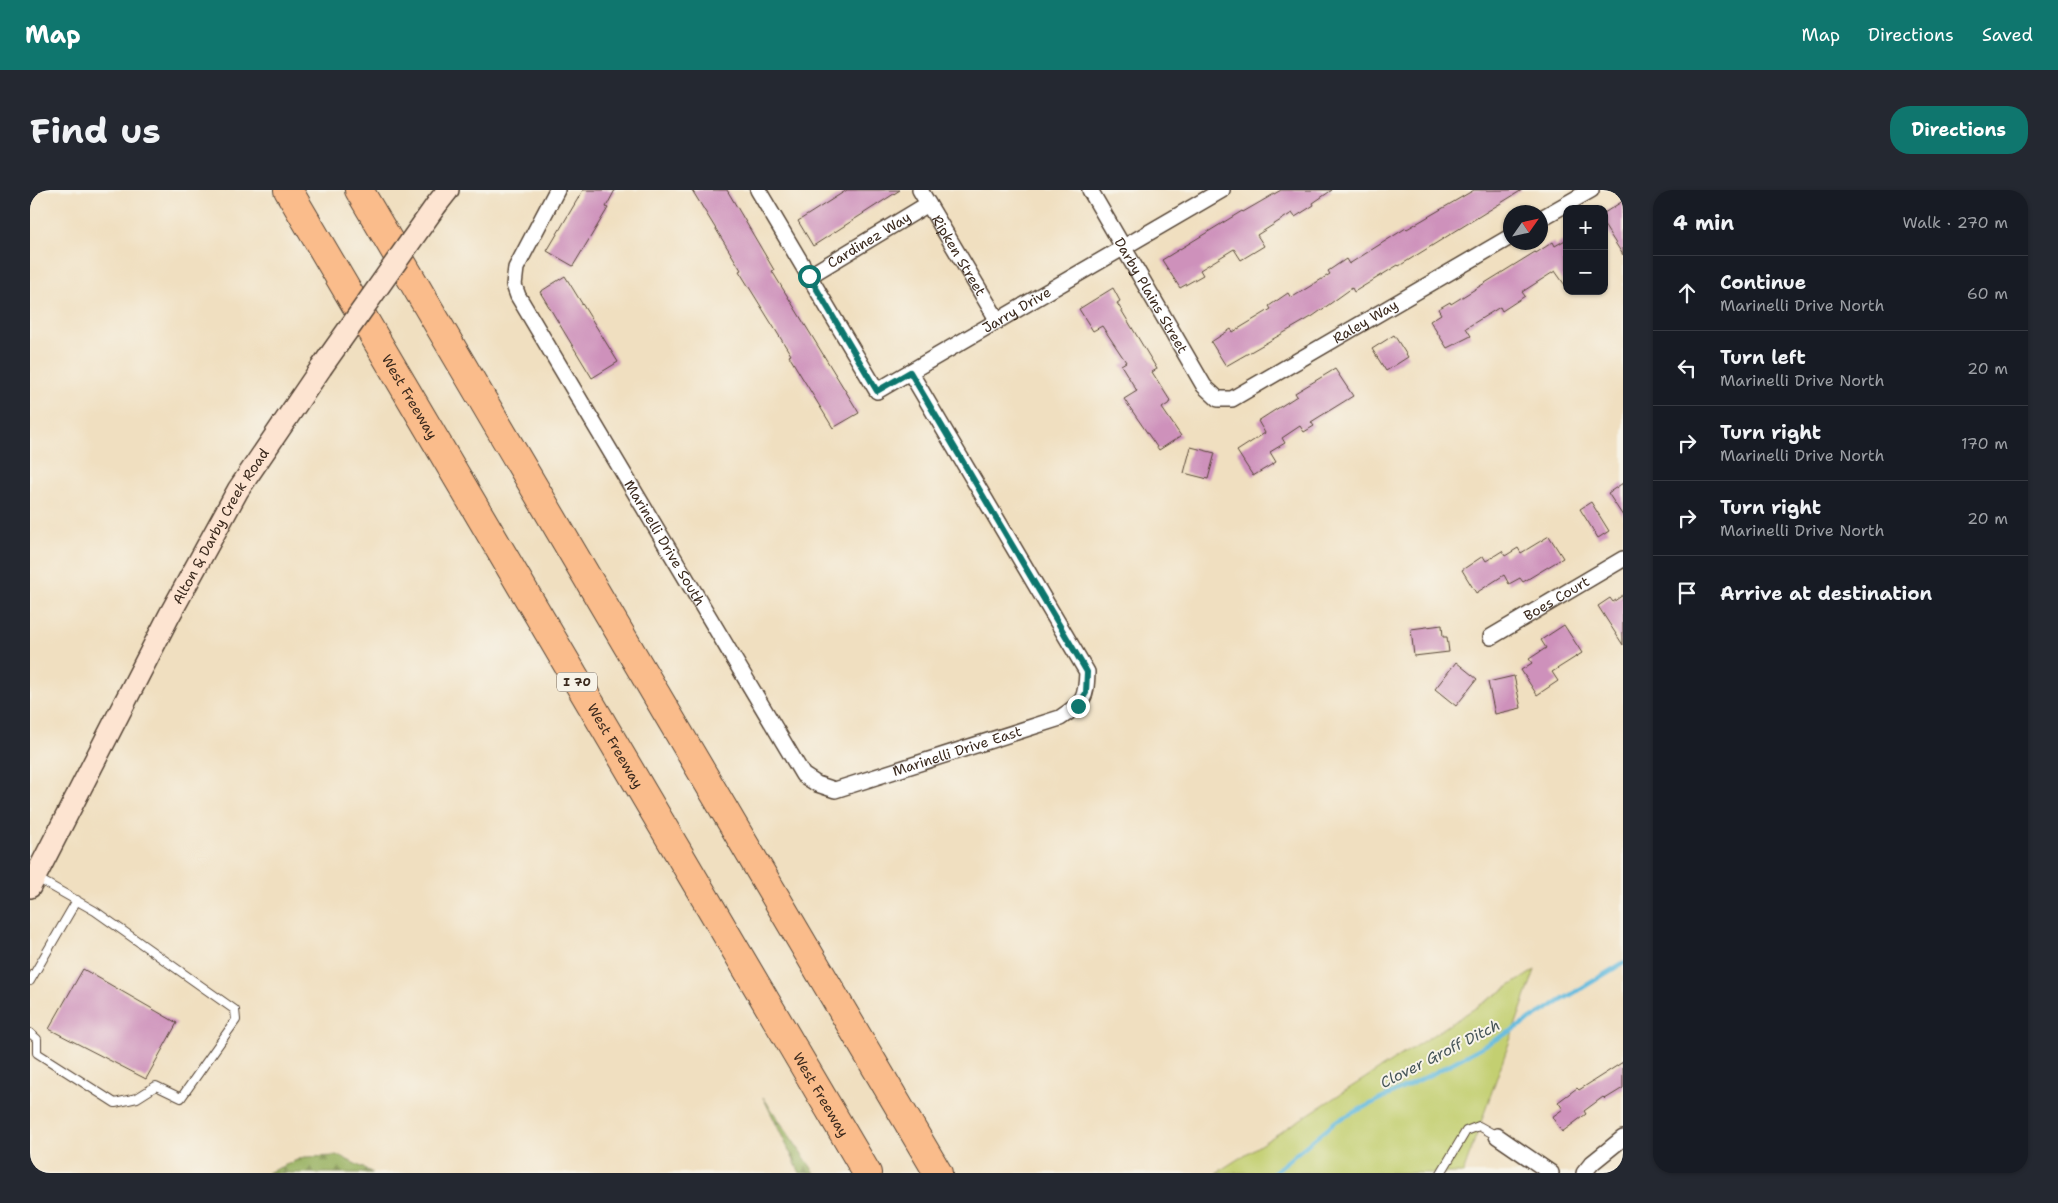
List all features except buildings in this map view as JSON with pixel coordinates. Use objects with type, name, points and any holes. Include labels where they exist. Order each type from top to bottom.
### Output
[{"type":"highway","name":"West Freeway","points":[[288,190],[867,1173]]},
{"type":"highway","points":[[359,190],[938,1173]]},
{"type":"main road","name":"Alton & Darby Creek Road","points":[[33,882],[169,616],[238,490],[320,368],[442,197]]},
{"type":"street","name":"Marinelli Drive South","points":[[557,190],[516,268],[514,284],[518,296],[803,775],[817,784]]},
{"type":"street","points":[[758,190],[809,276]]},
{"type":"street","name":"Ripken Street","points":[[920,190],[998,321]]},
{"type":"street","name":"Darby Plains Street","points":[[1090,190],[1204,386],[1218,399]]},
{"type":"street","name":"Jarry Drive","points":[[809,276],[877,391],[1222,190]]},
{"type":"street","points":[[1548,214],[1591,190]]},
{"type":"street","name":"Cardinez Way","points":[[809,276],[928,204]]},
{"type":"street","name":"Raley Way","points":[[1218,399],[1232,399],[1503,241]]},
{"type":"street","name":"Marinelli Drive East","points":[[817,784],[835,790],[1060,718],[1078,706],[1086,693],[1087,672],[910,372]]},
{"type":"street","name":"Boes Court","points":[[1491,637],[1623,560]]},
{"type":"street","points":[[1497,1136],[1551,1173]]},
{"type":"street","points":[[1584,1173],[1592,1163],[1623,1138]]},
{"type":"lane","points":[[30,1033],[37,1038],[37,1053],[115,1103],[137,1098],[156,1086],[180,1098],[236,1020],[235,1010],[142,942],[77,900],[33,882]]},
{"type":"lane","points":[[30,981],[77,900]]},
{"type":"lane","points":[[1441,1173],[1466,1131],[1479,1126],[1497,1136]]},
{"type":"green space","points":[[1535,970],[1463,1173],[1216,1173]]},
{"type":"green space","points":[[763,1097],[815,1173],[800,1173]]},
{"type":"green space","points":[[340,1156],[373,1173],[267,1173],[304,1157]]},
{"type":"waterway","name":"Clover Groff Ditch","points":[[1273,1173],[1336,1121],[1434,1073],[1513,1030],[1623,963]]},
{"type":"route","points":[[809,276],[877,391],[910,372],[1087,672],[1086,693],[1078,706]]}]
